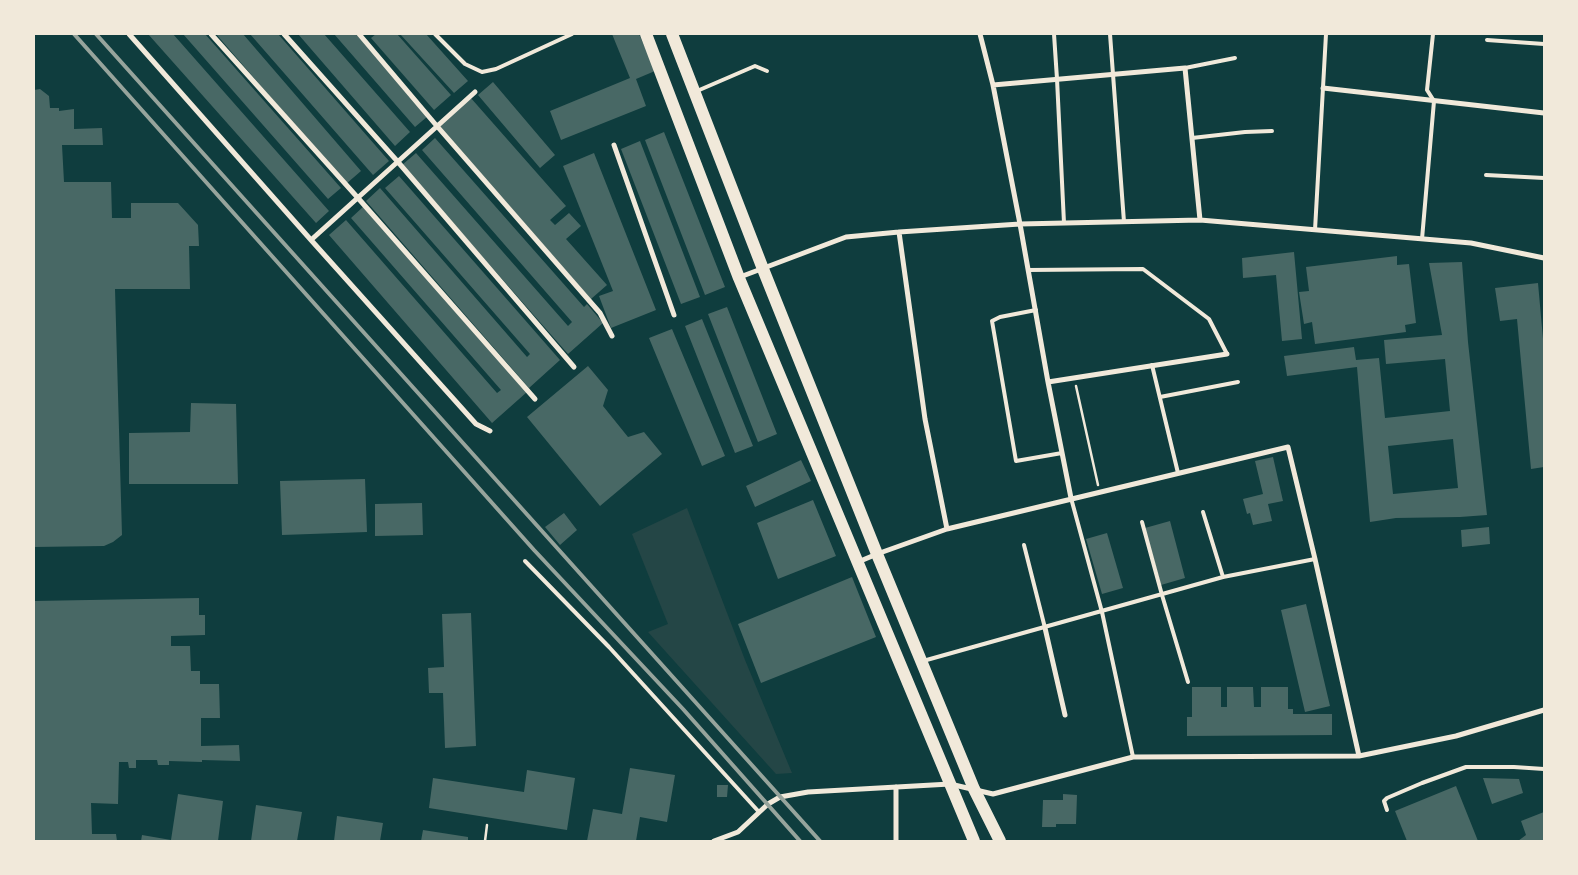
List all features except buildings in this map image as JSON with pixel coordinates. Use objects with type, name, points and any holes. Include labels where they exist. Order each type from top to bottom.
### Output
[{"type":"main road","points":[[646,34],[739,278],[974,841]]},
{"type":"main road","points":[[672,34],[763,269],[877,554],[974,789],[1000,841]]},
{"type":"street","points":[[129,34],[476,424],[490,431]]},
{"type":"street","points":[[211,34],[535,399]]},
{"type":"street","points":[[284,34],[398,162],[574,367]]},
{"type":"street","points":[[359,34],[600,314],[612,336]]},
{"type":"street","points":[[980,34],[993,85],[1048,382],[1072,498]]},
{"type":"street","points":[[993,85],[1185,68],[1200,220]]},
{"type":"street","points":[[1323,88],[1544,113]]},
{"type":"street","points":[[311,240],[398,162],[436,125],[475,92]]},
{"type":"street","points":[[614,145],[674,315]]},
{"type":"street","points":[[739,278],[846,237],[1020,224],[1200,220],[1471,243],[1544,258]]},
{"type":"street","points":[[899,232],[925,419],[948,529]]},
{"type":"street","points":[[1048,382],[1227,354]]},
{"type":"street","points":[[858,563],[877,554],[948,529],[1288,447],[1359,756]]},
{"type":"street","points":[[1045,628],[1065,715]]},
{"type":"street","points":[[714,841],[738,832],[780,797],[808,792],[950,784],[993,794],[1133,757],[1359,756],[1456,736],[1544,710]]},
{"type":"street","points":[[896,787],[896,841]]},
{"type":"lane","points":[[435,34],[465,64],[482,72],[496,69],[572,34]]},
{"type":"lane","points":[[1054,34],[1064,223]]},
{"type":"lane","points":[[1110,34],[1124,222]]},
{"type":"lane","points":[[1315,230],[1326,34]]},
{"type":"lane","points":[[1422,239],[1434,101],[1427,90],[1433,34]]},
{"type":"lane","points":[[1487,40],[1544,44]]},
{"type":"lane","points":[[1185,68],[1235,58]]},
{"type":"lane","points":[[695,92],[755,66],[767,71]]},
{"type":"lane","points":[[1192,138],[1272,131]]},
{"type":"lane","points":[[1486,175],[1544,178]]},
{"type":"lane","points":[[1028,270],[1143,269],[1209,320],[1227,354]]},
{"type":"lane","points":[[1036,310],[1000,317],[992,321],[1016,461],[1062,453]]},
{"type":"lane","points":[[1152,366],[1178,473]]},
{"type":"lane","points":[[1160,397],[1238,382]]},
{"type":"lane","points":[[1072,498],[1102,612],[1133,757]]},
{"type":"lane","points":[[1204,512],[1223,577]]},
{"type":"lane","points":[[1142,522],[1188,682]]},
{"type":"lane","points":[[1024,545],[1045,628]]},
{"type":"lane","points":[[922,661],[1223,577],[1315,560]]},
{"type":"lane","points":[[526,561],[609,646],[760,812]]},
{"type":"lane","points":[[1386,810],[1384,801],[1387,798],[1422,782],[1466,767],[1514,767],[1544,770]]},
{"type":"path","points":[[1074,378],[1099,492]]},
{"type":"path","points":[[485,841],[487,825]]},
{"type":"shaded area","points":[[687,508],[745,660],[792,773],[776,774],[648,632],[668,624],[632,534]]},
{"type":"railway","points":[[74,34],[534,550],[683,709],[800,841]]},
{"type":"railway","points":[[96,34],[820,841]]}]
